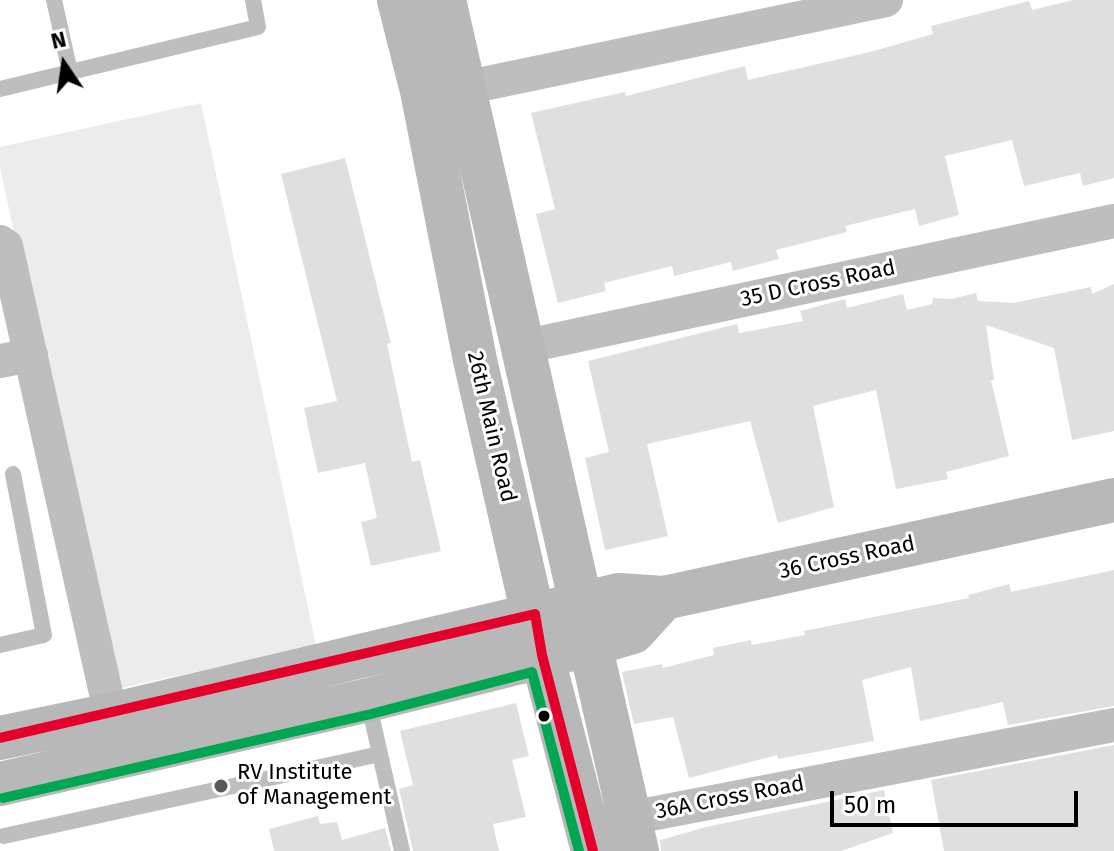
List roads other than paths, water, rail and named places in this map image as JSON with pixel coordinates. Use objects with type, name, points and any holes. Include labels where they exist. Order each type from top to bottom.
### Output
[{"type":"street","name":"26th Main Road","points":[[399,0],[422,91],[475,360],[538,634],[593,851]]},
{"type":"street","points":[[444,0],[633,834]]},
{"type":"street","points":[[464,88],[805,9],[886,0]]},
{"type":"street","name":"35 D Cross Road","points":[[522,347],[1114,221]]},
{"type":"street","points":[[0,242],[6,246],[16,358],[115,736]]},
{"type":"street","name":"36 Cross Road","points":[[538,634],[585,624],[619,595],[664,598],[1114,500]]},
{"type":"street","points":[[0,738],[115,736],[368,700],[538,634]]},
{"type":"street","points":[[0,784],[115,736],[538,634]]},
{"type":"street","name":"36A Cross Road","points":[[633,834],[1114,725]]},
{"type":"lane","points":[[54,0],[70,72]]},
{"type":"lane","points":[[0,89],[258,27],[253,0]]},
{"type":"lane","points":[[0,645],[44,635],[13,474]]},
{"type":"lane","points":[[368,700],[402,851]]},
{"type":"lane","points":[[4,836],[380,754]]},
{"type":"place","name":"RV Institute of Management","points":[[221,786]]}]
